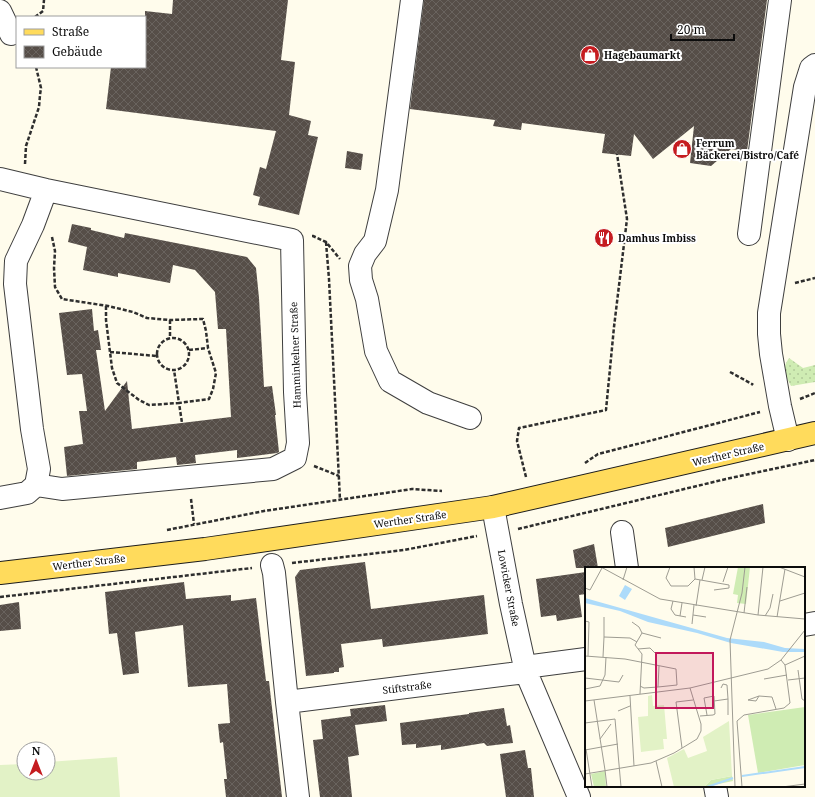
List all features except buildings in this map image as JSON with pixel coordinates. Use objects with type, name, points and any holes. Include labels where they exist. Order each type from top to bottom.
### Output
[{"type":"main road","name":"Werther Straße","points":[[0,572],[205,549],[493,508],[815,433]]},
{"type":"street","points":[[412,0],[387,190],[375,241],[365,254],[360,266],[376,351],[390,382],[428,403],[470,418]]},
{"type":"street","points":[[749,234],[780,0]]},
{"type":"street","points":[[0,11],[11,34]]},
{"type":"street","points":[[788,440],[780,406],[771,354],[769,313],[804,87],[811,68],[815,65]]},
{"type":"street","points":[[0,179],[46,190],[292,240]]},
{"type":"street","points":[[0,498],[27,493],[36,485],[38,469],[15,284],[16,261],[33,224],[46,190]]},
{"type":"street","name":"Hamminkelner Straße","points":[[292,240],[295,392],[298,443],[295,458]]},
{"type":"street","points":[[36,485],[62,489],[273,469],[295,458]]},
{"type":"street","name":"Lowicker Straße","points":[[493,508],[511,604],[526,670],[579,797]]},
{"type":"street","points":[[622,532],[627,567]]},
{"type":"street","points":[[272,565],[298,797]]},
{"type":"street","points":[[805,625],[815,623]]},
{"type":"street","points":[[526,670],[585,659]]},
{"type":"street","name":"Stiftstraße","points":[[287,702],[526,670]]},
{"type":"street","points":[[715,787],[717,797]]},
{"type":"path","points":[[36,16],[43,11],[44,0]]},
{"type":"path","points":[[25,184],[26,146],[39,107],[41,88],[36,68]]},
{"type":"path","points":[[527,479],[517,441],[519,428],[606,410],[614,327],[628,219],[617,154]]},
{"type":"path","points":[[37,213],[51,235],[55,250],[55,287],[62,299],[106,306],[133,312],[147,318],[170,320],[203,319],[208,348],[216,373],[210,399],[149,405],[139,400],[117,382],[112,368],[106,320],[106,306]]},
{"type":"path","points":[[292,240],[313,236],[326,242],[341,260],[360,266]]},
{"type":"path","points":[[326,242],[340,500]]},
{"type":"path","points":[[170,320],[170,338]]},
{"type":"path","points":[[170,338],[178,338],[184,342],[189,350],[187,362],[174,370],[166,368],[160,364],[157,356],[159,345],[164,340],[170,338]]},
{"type":"path","points":[[189,350],[208,348]]},
{"type":"path","points":[[110,352],[157,356]]},
{"type":"path","points":[[174,370],[182,423]]},
{"type":"path","points":[[730,372],[752,384]]},
{"type":"path","points":[[582,464],[598,454],[780,406],[815,393]]},
{"type":"path","points":[[295,458],[339,476]]},
{"type":"path","points":[[167,530],[264,511],[412,489],[444,491]]},
{"type":"green space","points":[[789,358],[803,368],[815,365],[815,382],[791,386],[785,372],[785,366]]},
{"type":"green space","points":[[117,757],[120,797],[0,797],[0,765],[16,764],[16,781],[56,781],[56,761]]},
{"type":"place","name":"Hagebaumarkt","points":[[590,55]]},
{"type":"place","name":"Ferrum Bäckerei/Bistro/Café","points":[[682,149]]},
{"type":"place","name":"Damhus Imbiss","points":[[604,238]]}]
